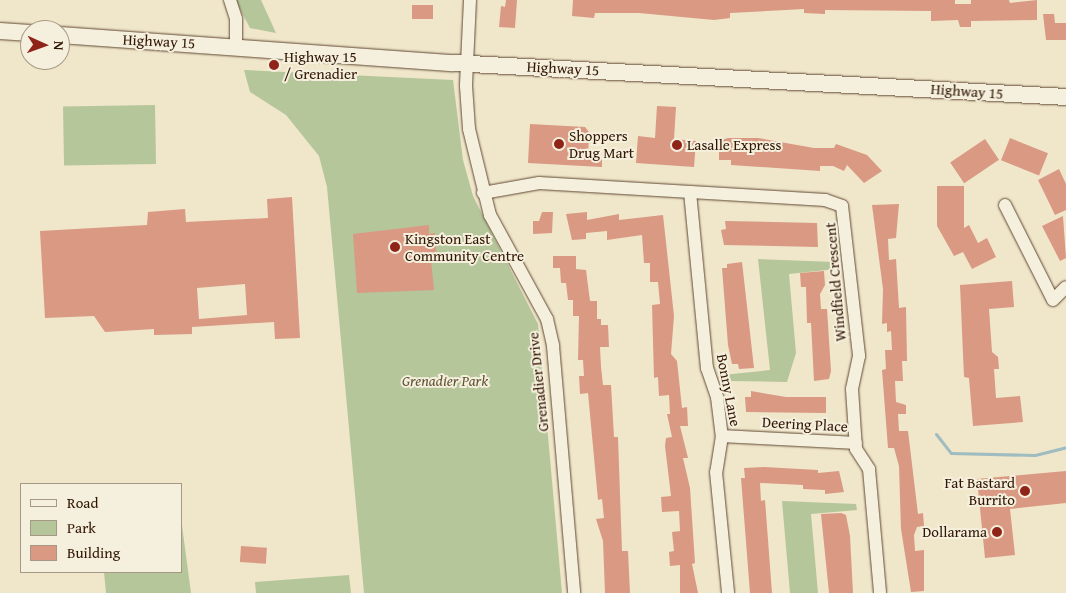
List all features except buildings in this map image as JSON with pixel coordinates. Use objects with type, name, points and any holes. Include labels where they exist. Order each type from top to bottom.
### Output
[{"type":"main road","points":[[0,31],[20,32]]},
{"type":"main road","name":"Highway 15","points":[[70,36],[467,64],[1066,97]]},
{"type":"street","points":[[230,0],[236,19],[236,46]]},
{"type":"street","name":"Grenadier Drive","points":[[470,0],[467,64],[469,129],[483,193],[490,215],[546,319],[552,346],[574,593]]},
{"type":"street","name":"Windfield Crescent","points":[[483,193],[539,183],[825,200],[842,206],[858,356],[852,389],[856,443],[869,469],[880,593]]},
{"type":"street","name":"Bonny Lane","points":[[690,192],[707,368],[717,397],[722,436],[716,472],[728,593]]},
{"type":"street","points":[[1005,205],[1053,300],[1066,287]]},
{"type":"street","name":"Deering Place","points":[[722,436],[856,443]]},
{"type":"green space","points":[[235,0],[261,0],[276,33],[250,28]]},
{"type":"green space","name":"Grenadier Park","points":[[244,70],[453,80],[463,160],[473,196],[538,324],[562,593],[364,593],[327,187],[319,156],[286,115],[250,92]]},
{"type":"green space","points":[[155,105],[156,164],[64,166],[63,107]]},
{"type":"green space","points":[[758,259],[835,262],[836,269],[789,274],[796,353],[787,382],[731,381],[732,392],[723,375],[770,370]]},
{"type":"green space","points":[[782,501],[856,504],[857,510],[811,514],[818,593],[790,593]]},
{"type":"green space","points":[[182,526],[191,593],[106,593],[104,573],[182,573]]},
{"type":"green space","points":[[349,575],[351,593],[256,593],[255,582]]},
{"type":"waterway","points":[[936,434],[951,453],[1035,455],[1066,447]]},
{"type":"place","name":"Highway 15 / Grenadier","points":[[274,65]]},
{"type":"place","name":"Shoppers Drug Mart","points":[[559,144]]},
{"type":"place","name":"Lasalle Express","points":[[677,145]]},
{"type":"place","name":"Kingston East Community Centre","points":[[395,247]]},
{"type":"place","name":"Fat Bastard Burrito","points":[[1025,491]]},
{"type":"place","name":"Dollarama","points":[[997,532]]}]
